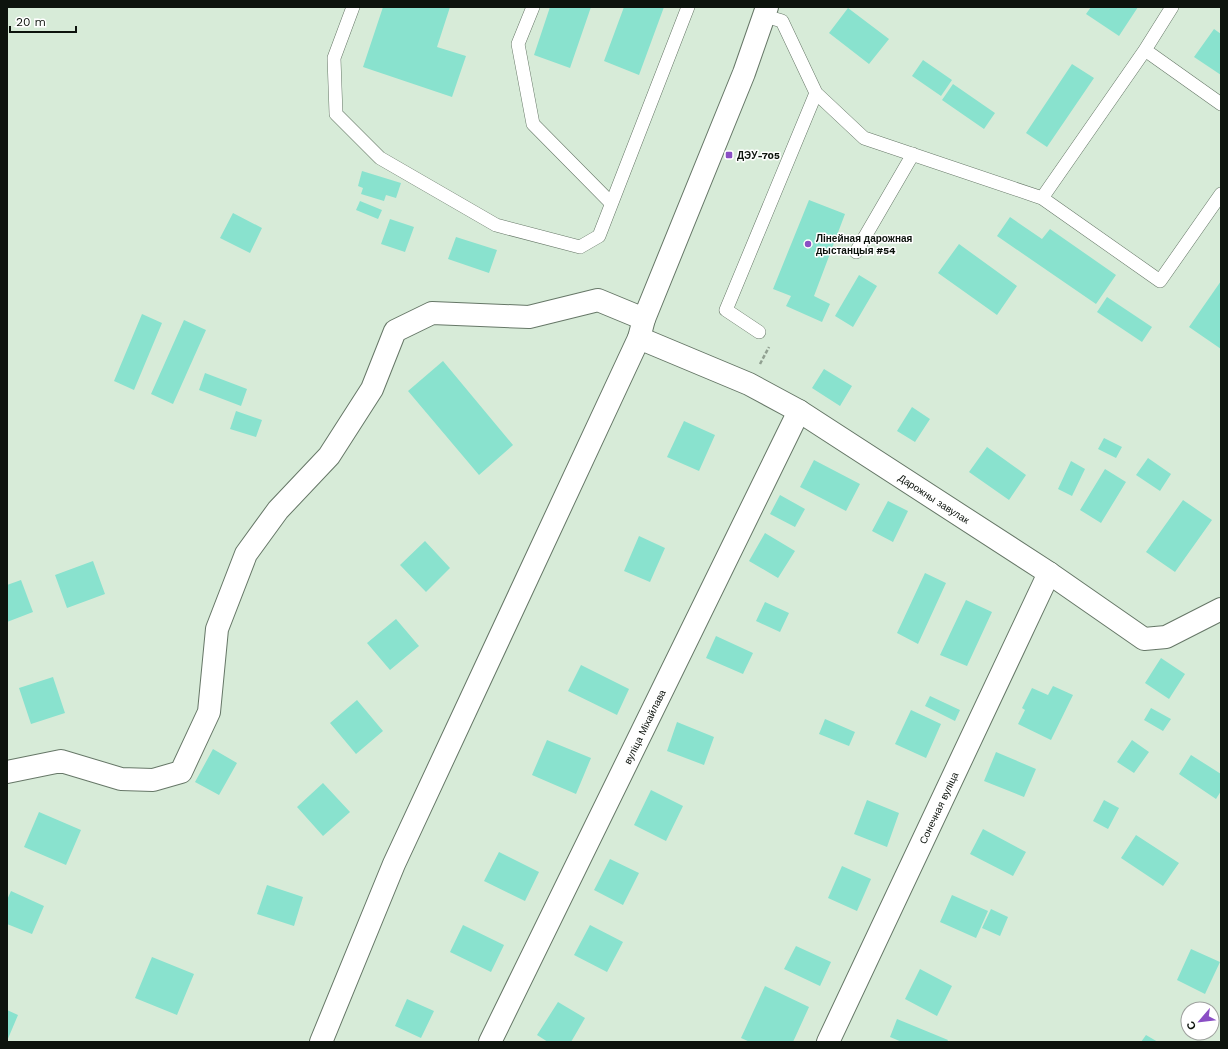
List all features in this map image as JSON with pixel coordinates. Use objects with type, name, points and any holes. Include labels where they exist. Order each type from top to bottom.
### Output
[{"type":"street","points":[[320,1042],[394,864],[642,328],[744,73],[766,11]]},
{"type":"street","name":"Дарожны завулак","points":[[7,772],[61,761],[121,779],[153,780],[181,772],[209,712],[217,629],[246,554],[278,510],[329,456],[372,389],[394,331],[432,313],[529,317],[598,300],[642,328],[799,411],[1049,573],[1144,639],[1166,637],[1221,610]]},
{"type":"street","name":"вуліца Міхайлава","points":[[490,1042],[799,411]]},
{"type":"street","name":"Сонечная вуліца","points":[[828,1042],[1049,573]]},
{"type":"lane","points":[[352,7],[334,58],[336,114],[380,158],[496,225],[580,247],[599,236],[688,7]]},
{"type":"lane","points":[[533,7],[518,44],[533,124],[611,203]]},
{"type":"lane","points":[[1042,198],[1145,50],[1172,7]]},
{"type":"lane","points":[[766,11],[782,21],[816,92],[864,138],[1042,198],[1160,281],[1221,194]]},
{"type":"lane","points":[[1145,50],[1221,104]]},
{"type":"lane","points":[[759,332],[726,310],[816,92]]},
{"type":"lane","points":[[856,252],[913,154]]},
{"type":"path","points":[[749,384],[771,344],[759,332]]},
{"type":"building","points":[[383,7],[450,7],[437,47],[466,56],[452,97],[363,67]]},
{"type":"building","points":[[550,7],[591,7],[570,68],[534,55]]},
{"type":"building","points":[[624,7],[664,7],[639,75],[604,61]]},
{"type":"building","points":[[1091,7],[1138,7],[1119,36],[1086,14]]},
{"type":"building","points":[[848,8],[889,39],[869,64],[829,33]]},
{"type":"building","points":[[1214,29],[1221,34],[1221,75],[1194,57]]},
{"type":"building","points":[[923,60],[952,80],[941,96],[912,76]]},
{"type":"building","points":[[1072,64],[1094,78],[1047,147],[1026,133]]},
{"type":"building","points":[[953,84],[995,113],[984,129],[942,100]]},
{"type":"building","points":[[362,171],[401,183],[396,198],[386,195],[384,201],[361,194],[363,188],[358,186]]},
{"type":"building","points":[[809,200],[845,214],[814,296],[830,304],[822,322],[786,306],[791,296],[773,289]]},
{"type":"building","points":[[360,201],[382,210],[378,219],[356,210]]},
{"type":"building","points":[[233,213],[262,228],[250,253],[220,238]]},
{"type":"building","points":[[1010,217],[1042,239],[1050,229],[1116,275],[1096,304],[997,236]]},
{"type":"building","points":[[390,219],[414,227],[405,252],[381,244]]},
{"type":"building","points":[[456,237],[497,250],[489,273],[448,259]]},
{"type":"building","points":[[959,244],[1017,286],[997,315],[938,273]]},
{"type":"building","points":[[859,275],[877,286],[853,327],[835,316]]},
{"type":"building","points":[[1221,281],[1221,349],[1189,327]]},
{"type":"building","points":[[1107,297],[1152,327],[1142,342],[1097,312]]},
{"type":"building","points":[[142,314],[162,323],[134,390],[114,381]]},
{"type":"building","points":[[184,320],[206,330],[173,404],[151,394]]},
{"type":"building","points":[[443,361],[513,445],[479,475],[408,391]]},
{"type":"building","points":[[824,369],[852,386],[840,406],[812,388]]},
{"type":"building","points":[[205,373],[247,389],[241,406],[199,390]]},
{"type":"building","points":[[912,407],[930,419],[915,442],[897,431]]},
{"type":"building","points":[[236,411],[262,420],[256,437],[230,429]]},
{"type":"building","points":[[684,421],[715,435],[699,471],[667,457]]},
{"type":"building","points":[[1104,438],[1122,447],[1116,458],[1098,449]]},
{"type":"building","points":[[987,447],[1026,475],[1009,500],[969,472]]},
{"type":"building","points":[[1148,458],[1171,474],[1160,491],[1136,475]]},
{"type":"building","points":[[814,460],[860,484],[846,511],[800,487]]},
{"type":"building","points":[[1071,461],[1085,469],[1072,496],[1058,489]]},
{"type":"building","points":[[1105,469],[1126,482],[1101,523],[1080,510]]},
{"type":"building","points":[[780,495],[805,509],[795,527],[770,514]]},
{"type":"building","points":[[1183,500],[1212,520],[1175,572],[1146,552]]},
{"type":"building","points":[[888,501],[908,511],[893,542],[872,531]]},
{"type":"building","points":[[765,533],[795,551],[778,578],[749,561]]},
{"type":"building","points":[[639,536],[665,548],[650,582],[624,571]]},
{"type":"building","points":[[425,541],[450,568],[426,592],[400,565]]},
{"type":"building","points":[[93,561],[105,594],[67,608],[55,575]]},
{"type":"building","points":[[925,573],[946,583],[918,644],[897,633]]},
{"type":"building","points":[[21,580],[33,612],[7,622],[7,585]]},
{"type":"building","points":[[966,600],[992,612],[967,666],[940,655]]},
{"type":"building","points":[[765,602],[789,613],[780,632],[756,621]]},
{"type":"building","points":[[396,619],[419,646],[390,670],[367,643]]},
{"type":"building","points":[[716,636],[753,653],[743,674],[706,658]]},
{"type":"building","points":[[1161,658],[1185,674],[1169,699],[1145,683]]},
{"type":"building","points":[[581,665],[629,689],[617,715],[568,691]]},
{"type":"building","points":[[53,677],[65,713],[31,724],[19,688]]},
{"type":"building","points":[[1053,686],[1073,695],[1051,740],[1018,724],[1025,710],[1022,708],[1032,688],[1048,695]]},
{"type":"building","points":[[930,696],[960,710],[955,721],[925,706]]},
{"type":"building","points":[[357,700],[383,731],[356,754],[330,723]]},
{"type":"building","points":[[1151,708],[1171,719],[1163,731],[1144,720]]},
{"type":"building","points":[[911,710],[941,724],[926,758],[895,744]]},
{"type":"building","points":[[825,719],[855,732],[849,746],[819,734]]},
{"type":"building","points":[[677,722],[714,737],[704,765],[667,751]]},
{"type":"building","points":[[547,740],[591,758],[576,794],[532,775]]},
{"type":"building","points":[[1132,740],[1149,752],[1134,773],[1117,762]]},
{"type":"building","points":[[213,749],[237,763],[219,795],[195,782]]},
{"type":"building","points":[[996,752],[1036,769],[1024,797],[984,781]]},
{"type":"building","points":[[1191,755],[1221,774],[1221,791],[1216,799],[1179,774]]},
{"type":"building","points":[[323,783],[350,812],[323,836],[297,807]]},
{"type":"building","points":[[651,790],[683,806],[666,841],[634,825]]},
{"type":"building","points":[[867,800],[899,813],[887,847],[854,834]]},
{"type":"building","points":[[1104,800],[1119,808],[1108,829],[1093,821]]},
{"type":"building","points":[[39,812],[81,830],[66,865],[24,847]]},
{"type":"building","points":[[983,829],[1026,852],[1013,876],[970,854]]},
{"type":"building","points":[[1136,835],[1179,863],[1163,886],[1121,858]]},
{"type":"building","points":[[499,852],[539,872],[525,901],[484,881]]},
{"type":"building","points":[[610,859],[639,873],[623,905],[594,890]]},
{"type":"building","points":[[842,866],[871,879],[857,911],[828,898]]},
{"type":"building","points":[[267,885],[303,897],[294,926],[257,914]]},
{"type":"building","points":[[11,891],[44,906],[32,934],[7,924],[7,900]]},
{"type":"building","points":[[952,895],[988,911],[976,938],[940,922]]},
{"type":"building","points":[[991,909],[1008,917],[1000,936],[982,928]]},
{"type":"building","points":[[463,925],[504,945],[491,972],[450,952]]},
{"type":"building","points":[[590,925],[623,942],[607,972],[574,955]]},
{"type":"building","points":[[796,946],[831,962],[820,986],[784,969]]},
{"type":"building","points":[[1191,949],[1220,962],[1205,994],[1177,980]]},
{"type":"building","points":[[152,957],[194,974],[177,1015],[135,998]]},
{"type":"building","points":[[920,969],[952,986],[937,1016],[905,999]]},
{"type":"building","points":[[765,986],[809,1007],[793,1042],[750,1042],[741,1038]]},
{"type":"building","points":[[407,999],[434,1011],[421,1038],[395,1026]]},
{"type":"building","points":[[558,1002],[585,1018],[571,1042],[548,1042],[537,1035]]},
{"type":"building","points":[[7,1010],[18,1015],[7,1041]]},
{"type":"building","points":[[897,1019],[948,1040],[947,1042],[902,1042],[890,1037]]},
{"type":"building","points":[[1146,1035],[1158,1042],[1141,1042]]},
{"type":"place","name":"ДЭУ-705","points":[[729,155]]},
{"type":"place","name":"Лінейная дарожная дыстанцыя #54","points":[[808,244]]}]
